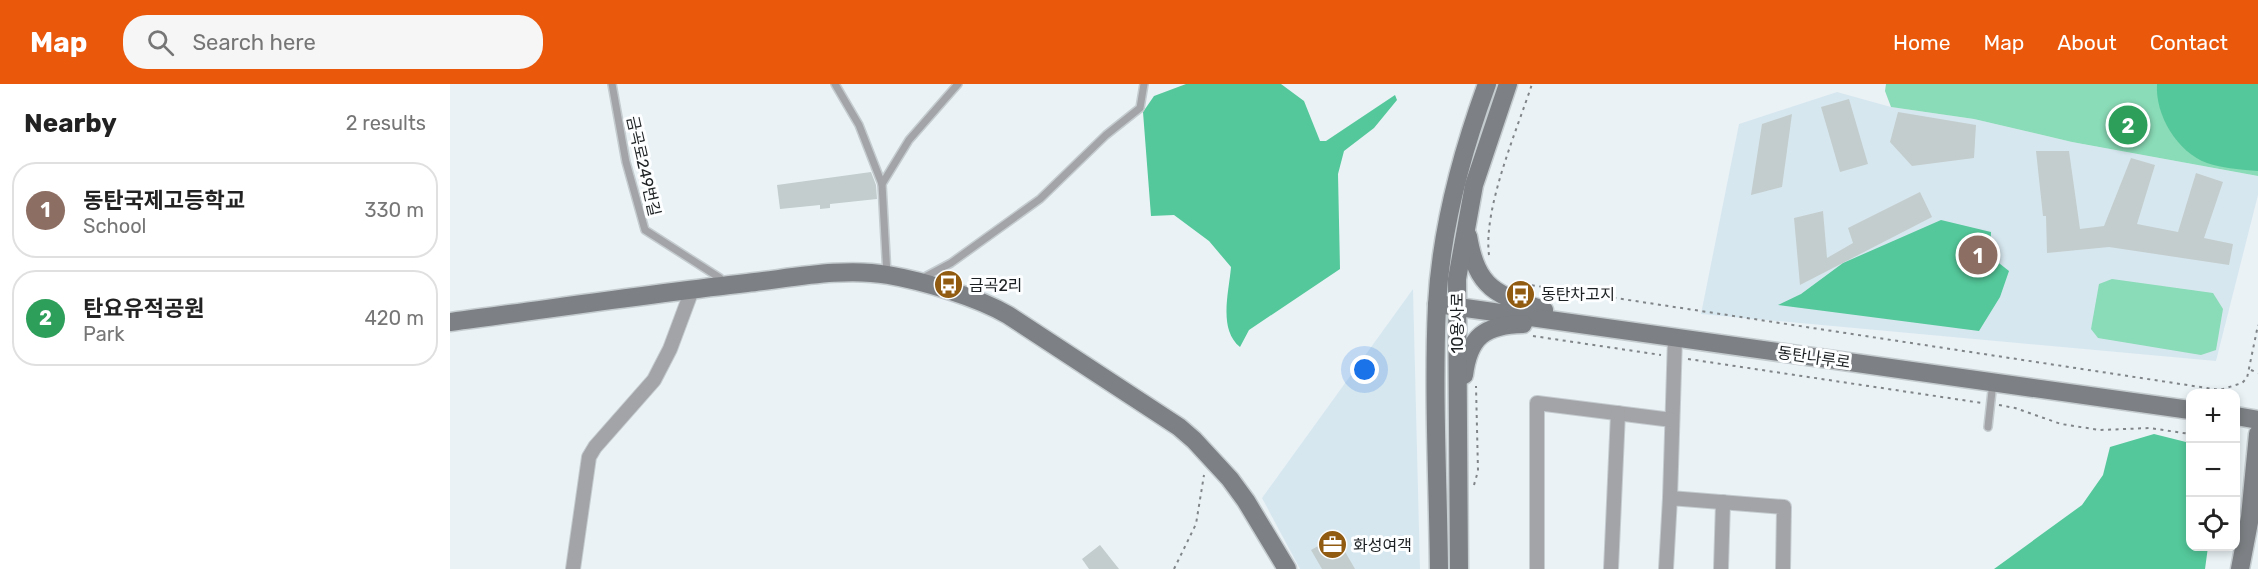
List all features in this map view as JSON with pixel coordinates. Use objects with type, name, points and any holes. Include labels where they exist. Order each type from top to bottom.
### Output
[{"type":"street","name":"10용사로","points":[[1439,569],[1437,304],[1448,217],[1461,160],[1487,84]]},
{"type":"street","name":"10용사로","points":[[1459,569],[1466,489],[1456,307],[1467,216],[1474,185],[1508,84]]},
{"type":"street","points":[[1467,216],[1468,236],[1475,267],[1480,278],[1493,291],[1591,326]]},
{"type":"street","points":[[450,322],[720,286],[858,273],[887,275],[916,282],[983,302],[1020,322],[1179,427],[1208,454],[1246,501],[1287,569]]},
{"type":"street","points":[[573,569],[589,457],[595,447],[654,380],[670,349],[692,290]]},
{"type":"street","name":"동탄나루로","points":[[1437,304],[2186,409]]},
{"type":"street","points":[[1466,489],[1464,377],[1467,356],[1475,342],[1493,328],[1507,325],[1591,326]]},
{"type":"street","points":[[1666,569],[1675,338]]},
{"type":"street","points":[[1537,569],[1537,403],[1672,420]]},
{"type":"street","points":[[1611,569],[1618,413]]},
{"type":"street","points":[[2240,417],[2258,420]]},
{"type":"street","points":[[2240,569],[2250,517],[2258,434]]},
{"type":"street","points":[[1670,498],[1785,507],[1783,569]]},
{"type":"street","points":[[1720,569],[1723,502]]},
{"type":"lane","name":"금곡로249번길","points":[[612,84],[626,162],[645,230],[720,278],[720,286]]},
{"type":"lane","points":[[835,84],[859,125],[882,184],[887,275]]},
{"type":"lane","points":[[882,184],[909,140],[958,84]]},
{"type":"lane","points":[[916,282],[951,263],[1040,199],[1106,135],[1140,108],[1144,84]]},
{"type":"lane","points":[[1988,427],[1993,382]]},
{"type":"path","points":[[1492,261],[1488,244],[1497,193],[1532,84]]},
{"type":"path","points":[[1512,281],[2201,389]]},
{"type":"path","points":[[2228,389],[2242,384],[2251,370],[2258,325]]},
{"type":"path","points":[[1528,335],[2015,408],[2061,424],[2100,430],[2150,428],[2186,433]]},
{"type":"path","points":[[2251,370],[2258,373]]},
{"type":"path","points":[[1466,489],[1478,471],[1476,381]]},
{"type":"path","points":[[1174,569],[1196,524],[1208,454]]},
{"type":"shaded area","points":[[1837,92],[1891,107],[1974,119],[2072,142],[2258,176],[2258,195],[2216,361],[1701,314],[1739,124]]},
{"type":"shaded area","points":[[1413,289],[1420,569],[1300,569],[1262,498]]},
{"type":"green space","points":[[1186,84],[1281,84],[1304,101],[1320,141],[1326,141],[1395,95],[1397,100],[1374,128],[1344,151],[1338,174],[1340,269],[1249,330],[1240,347],[1233,339],[1227,320],[1231,267],[1209,241],[1174,215],[1151,216],[1143,112],[1154,96]]},
{"type":"green space","points":[[1886,84],[2258,84],[2258,176],[2072,142],[1974,119],[1891,107],[1885,91]]},
{"type":"green space","points":[[2157,84],[2258,84],[2258,171],[2213,165],[2196,158],[2186,150],[2177,141],[2164,120],[2157,96]]},
{"type":"green space","points":[[1941,220],[1991,232],[1990,256],[2009,271],[2000,297],[1979,331],[1778,305],[1801,294],[1843,263]]},
{"type":"green space","points":[[2112,279],[2213,293],[2223,309],[2216,350],[2201,355],[2098,338],[2091,329],[2099,284]]},
{"type":"green space","points":[[2154,434],[2186,442],[2186,551],[2207,551],[2205,569],[1994,569],[2082,505],[2103,475],[2110,447]]},
{"type":"building","points":[[1849,99],[1868,164],[1840,172],[1821,107]]},
{"type":"building","points":[[1898,112],[1976,125],[1974,158],[1912,166],[1890,142]]},
{"type":"building","points":[[1792,114],[1782,187],[1751,195],[1762,124]]},
{"type":"building","points":[[2036,151],[2069,151],[2080,229],[2104,226],[2131,158],[2155,165],[2137,224],[2178,232],[2196,173],[2223,182],[2204,238],[2233,244],[2229,265],[2109,247],[2047,253],[2046,216],[2043,216]]},
{"type":"building","points":[[871,172],[876,185],[877,199],[830,204],[830,208],[820,209],[820,205],[780,209],[777,185]]},
{"type":"building","points":[[1920,192],[1932,217],[1800,285],[1794,218],[1823,211],[1827,258],[1853,243],[1848,228]]},
{"type":"building","points":[[1336,536],[1355,569],[1322,569],[1311,550]]},
{"type":"building","points":[[1100,545],[1119,569],[1089,569],[1082,559]]},
{"type":"place","name":"탄요유적공원","points":[[2128,125]]},
{"type":"place","name":"동탄국제고등학교","points":[[1978,255]]},
{"type":"place","name":"금곡2리","points":[[948,285]]},
{"type":"place","name":"동탄차고지","points":[[1520,294]]},
{"type":"place","name":"화성여객","points":[[1332,545]]}]
